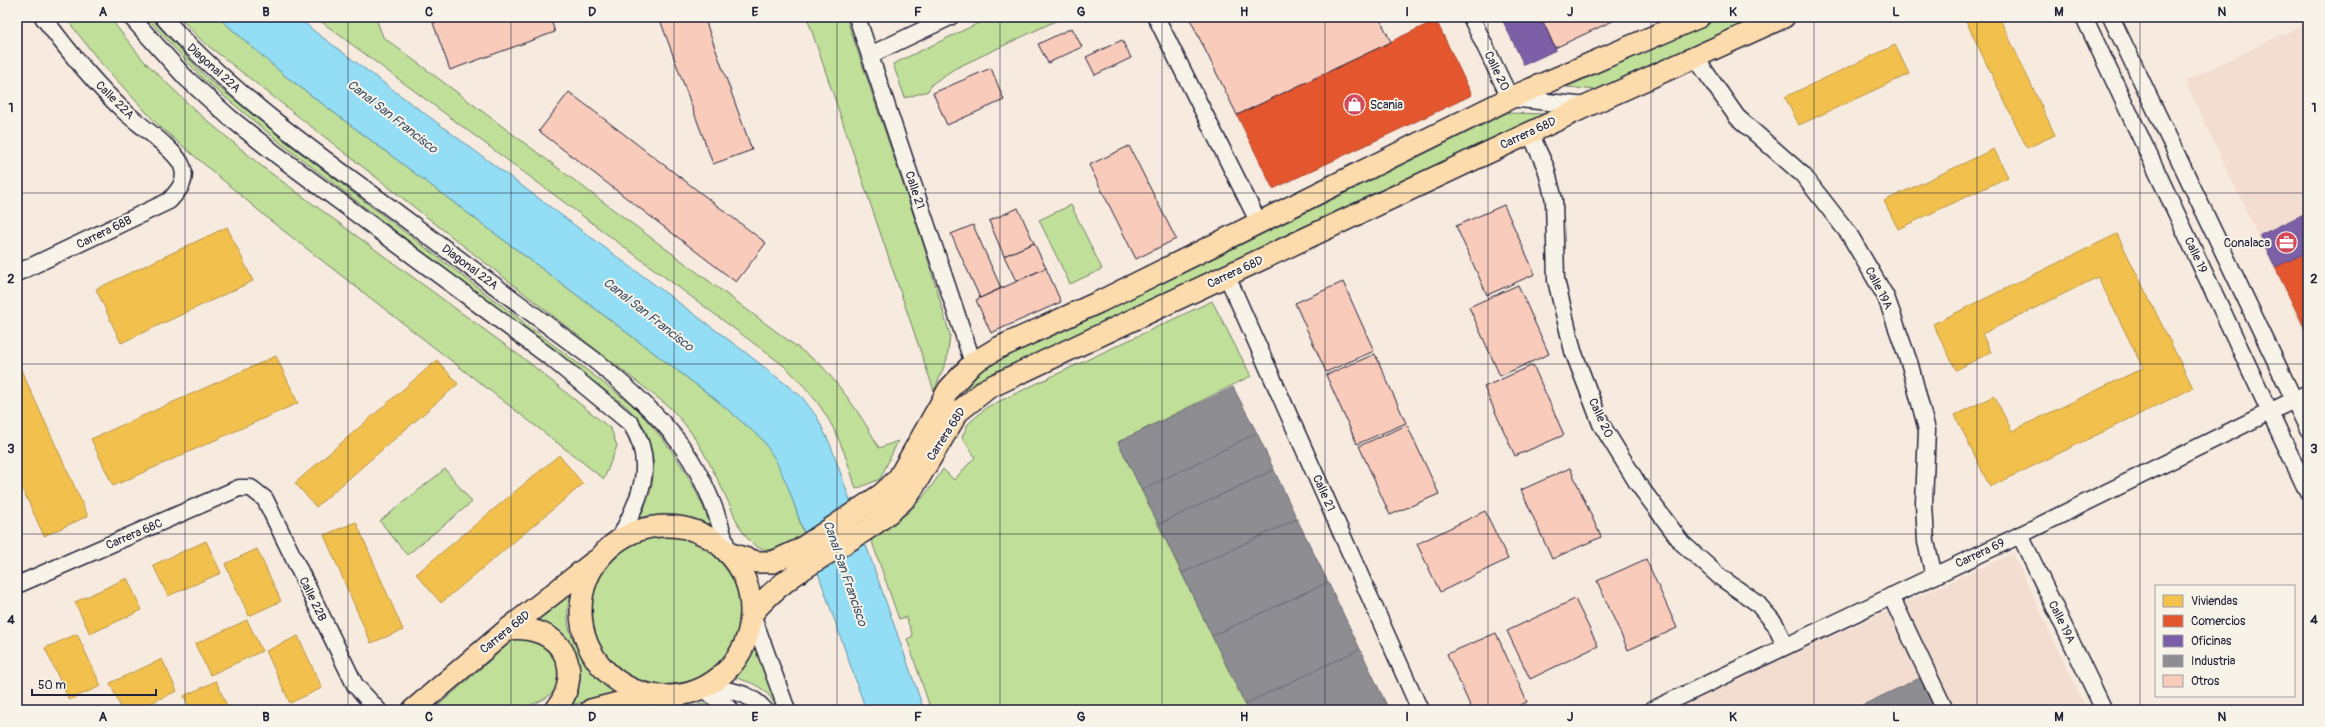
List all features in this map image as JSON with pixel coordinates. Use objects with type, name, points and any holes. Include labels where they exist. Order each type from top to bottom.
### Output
[{"type":"main road","name":"Carrera 68D","points":[[869,516],[898,479],[949,389],[973,363],[998,348],[1099,302],[1510,98],[1699,17]]},
{"type":"main road","name":"Carrera 68D","points":[[752,614],[804,557],[869,516],[899,504],[910,493],[958,412],[988,388],[1587,106],[1784,17]]},
{"type":"main road","points":[[591,710],[650,695],[677,696],[703,689],[723,675],[736,660],[749,633],[752,614],[750,591],[741,571],[728,553],[704,534],[682,528],[660,526],[638,530],[619,540],[600,557],[588,577],[581,602],[582,627],[589,646],[606,671],[627,686],[650,695]]},
{"type":"main road","name":"Carrera 68D","points":[[728,553],[765,563],[804,557]]},
{"type":"main road","name":"Carrera 68D","points":[[413,710],[508,629],[600,557]]},
{"type":"main road","points":[[508,629],[524,627],[539,631],[552,639],[563,651],[569,665],[570,681],[565,696],[556,710]]},
{"type":"street","name":"Calle 22A","points":[[43,17],[74,59],[125,111],[172,153],[182,166],[184,182]]},
{"type":"street","name":"Diagonal 22A","points":[[131,17],[185,76],[229,117],[277,155],[551,358],[631,424],[639,436],[645,468],[639,498],[619,540]]},
{"type":"street","name":"Diagonal 22A","points":[[163,17],[183,40],[222,76],[293,136],[593,359],[631,391],[665,424],[698,468],[720,517],[728,553]]},
{"type":"street","name":"Calle 21","points":[[857,17],[973,363]]},
{"type":"street","points":[[870,55],[950,17]]},
{"type":"street","points":[[1156,17],[1259,223]]},
{"type":"street","name":"Calle 20","points":[[1471,17],[1510,98],[1587,106]]},
{"type":"street","name":"Calle 19","points":[[2084,17],[2308,493]]},
{"type":"street","points":[[2111,17],[2301,396],[2308,430]]},
{"type":"street","name":"Calle 19A","points":[[1695,57],[1737,117],[1803,175],[1849,234],[1886,297],[1910,365],[1927,430],[1924,503],[1926,542],[1934,576]]},
{"type":"street","name":"Calle 20","points":[[1530,133],[1546,168],[1554,200],[1556,280],[1572,344],[1602,424],[1638,484],[1682,543],[1720,577],[1757,603],[1775,624],[1785,646]]},
{"type":"street","name":"Carrera 68B","points":[[17,273],[169,201],[184,182]]},
{"type":"street","name":"Calle 21","points":[[1227,276],[1420,710]]},
{"type":"street","name":"Carrera 69","points":[[1652,710],[2020,535],[2301,396]]},
{"type":"street","name":"Carrera 68C","points":[[17,585],[239,488],[251,488]]},
{"type":"street","name":"Calle 22B","points":[[251,488],[265,499],[355,685],[378,710]]},
{"type":"street","name":"Calle 19A","points":[[2020,535],[2104,710]]},
{"type":"street","points":[[1891,596],[1945,710]]},
{"type":"street","points":[[752,614],[787,710]]},
{"type":"street","points":[[703,689],[731,710]]},
{"type":"street","points":[[703,689],[728,689],[746,695],[759,702],[765,710]]},
{"type":"shaded area","points":[[2308,22],[2308,342],[2185,81]]},
{"type":"shaded area","points":[[2013,553],[2087,710],[1671,710]]},
{"type":"green space","points":[[65,17],[109,17],[144,61],[198,113],[264,168],[527,361],[611,429],[617,446],[604,479],[271,221],[159,126],[100,62]]},
{"type":"green space","points":[[146,17],[150,17],[205,76],[285,141],[630,403],[656,431],[679,462],[697,494],[712,530],[686,521],[661,515],[636,522],[648,500],[653,476],[652,453],[649,440],[639,419],[627,407],[283,145],[203,79]]},
{"type":"green space","points":[[179,17],[218,17],[284,75],[714,398],[761,438],[769,448],[782,471],[804,534],[779,548],[765,549],[752,543],[741,529],[695,438],[668,406],[202,41]]},
{"type":"green space","points":[[315,17],[370,17],[377,21],[383,37],[821,365],[853,405],[879,448],[898,441],[880,479],[856,489],[844,452],[830,421],[821,407],[783,365]]},
{"type":"green space","points":[[807,17],[846,17],[923,243],[950,335],[947,359],[934,391]]},
{"type":"green space","points":[[991,17],[1064,17],[954,69],[932,84],[928,91],[905,98],[893,64]]},
{"type":"green space","points":[[1723,17],[1757,17],[1595,90],[1567,87]]},
{"type":"green space","points":[[1507,113],[1550,114],[1409,177],[1025,358],[973,384],[952,399],[984,367],[1180,275]]},
{"type":"green space","points":[[1071,205],[1102,269],[1070,284],[1039,220]]},
{"type":"green space","points":[[1212,301],[1251,376],[1118,442],[1248,710],[931,710],[907,639],[913,636],[906,617],[899,619],[870,536],[894,523],[912,508],[928,491],[943,469],[954,480],[975,457],[962,437],[968,424],[987,407]]},
{"type":"green space","points":[[445,469],[472,502],[407,555],[380,521]]},
{"type":"green space","points":[[659,536],[673,536],[688,539],[701,545],[714,553],[724,563],[738,589],[741,611],[740,626],[735,640],[724,659],[714,669],[688,683],[673,686],[659,686],[644,683],[631,677],[618,669],[608,659],[594,633],[591,618],[591,604],[594,589],[600,576],[608,563],[618,553],[644,539]]},
{"type":"green space","points":[[571,586],[568,617],[569,627],[576,646],[595,672],[619,693],[567,706],[578,666],[574,649],[557,631],[527,624]]},
{"type":"green space","points":[[519,635],[547,641],[562,667],[555,690],[544,699],[515,709],[480,711],[433,710]]},
{"type":"green space","points":[[758,641],[781,710],[777,710],[770,697],[761,688],[736,678]]},
{"type":"green space","points":[[704,704],[717,706],[721,710],[669,710]]},
{"type":"water","name":"Canal San Francisco","points":[[218,17],[298,17],[314,31],[745,352],[802,397],[817,417],[831,446],[924,710],[866,710],[788,487],[775,459],[762,439],[714,398],[284,75]]},
{"type":"building: Viviendas","points":[[1964,17],[1999,17],[2055,135],[2027,148]]},
{"type":"building: Viviendas","points":[[1895,45],[1909,74],[1799,125],[1785,97]]},
{"type":"building: Viviendas","points":[[1994,149],[2008,177],[1898,229],[1884,201]]},
{"type":"building: Viviendas","points":[[227,227],[253,281],[121,343],[96,289]]},
{"type":"building: Viviendas","points":[[2117,234],[2193,388],[1990,487],[1955,415],[1994,396],[2012,431],[2143,368],[2098,277],[1982,334],[1991,352],[1956,370],[1933,324]]},
{"type":"building: Viviendas","points":[[276,356],[298,403],[113,486],[91,439]]},
{"type":"building: Viviendas","points":[[437,360],[458,384],[316,507],[295,483]]},
{"type":"building: Viviendas","points":[[17,361],[88,516],[44,536],[17,477]]},
{"type":"building: Viviendas","points":[[559,455],[583,484],[441,603],[416,574]]},
{"type":"building: Viviendas","points":[[356,522],[403,630],[371,643],[324,535]]},
{"type":"building: Viviendas","points":[[206,541],[221,573],[168,596],[153,565]]},
{"type":"building: Viviendas","points":[[257,549],[281,601],[249,616],[225,564]]},
{"type":"building: Viviendas","points":[[127,578],[142,610],[90,634],[75,602]]},
{"type":"building: Viviendas","points":[[247,620],[262,651],[210,675],[195,644]]},
{"type":"building: Viviendas","points":[[77,634],[101,686],[69,700],[45,648]]},
{"type":"building: Viviendas","points":[[298,636],[322,688],[290,703],[266,651]]},
{"type":"building: Viviendas","points":[[162,659],[177,691],[135,710],[122,710],[110,683]]},
{"type":"building: Viviendas","points":[[216,681],[229,710],[191,710],[184,696]]},
{"type":"building: Comercios","name":"Scania","points":[[1436,20],[1472,95],[1273,189],[1237,115]]},
{"type":"building: Comercios","points":[[2308,252],[2308,332],[2307,333],[2275,267]]},
{"type":"building: Oficinas","points":[[1501,17],[1541,17],[1556,50],[1524,65]]},
{"type":"building: Oficinas","name":"Conalaca","points":[[2308,212],[2308,252],[2275,267],[2260,235]]},
{"type":"building: Industria","points":[[1233,387],[1257,433],[1142,490],[1118,442]]},
{"type":"building: Industria","points":[[1257,433],[1274,470],[1159,524],[1142,490]]},
{"type":"building: Industria","points":[[1274,470],[1297,519],[1182,573],[1159,524]]},
{"type":"building: Industria","points":[[1297,519],[1328,582],[1212,636],[1182,573]]},
{"type":"building: Industria","points":[[1328,582],[1360,649],[1245,704],[1212,636]]},
{"type":"building: Industria","points":[[1360,649],[1389,710],[1248,710],[1245,704]]},
{"type":"building: Industria","points":[[1924,676],[1940,710],[1852,710]]},
{"type":"building: Otros","points":[[450,17],[550,17],[555,32],[450,70],[433,23]]},
{"type":"building: Otros","points":[[659,17],[704,17],[752,150],[713,164]]},
{"type":"building: Otros","points":[[1189,17],[1379,17],[1391,42],[1237,115]]},
{"type":"building: Otros","points":[[1541,17],[1621,17],[1555,48]]},
{"type":"building: Otros","points":[[1072,28],[1082,47],[1048,63],[1038,44]]},
{"type":"building: Otros","points":[[1122,40],[1131,58],[1095,75],[1086,57]]},
{"type":"building: Otros","points":[[991,68],[1004,100],[947,125],[933,93]]},
{"type":"building: Otros","points":[[569,92],[766,243],[736,282],[539,131]]},
{"type":"building: Otros","points":[[1129,146],[1176,239],[1136,259],[1089,165]]},
{"type":"building: Otros","points":[[1504,205],[1535,274],[1487,295],[1456,226]]},
{"type":"building: Otros","points":[[1018,208],[1034,243],[1004,256],[989,221]]},
{"type":"building: Otros","points":[[973,225],[1001,288],[980,298],[951,234]]},
{"type":"building: Otros","points":[[1034,243],[1046,268],[1016,281],[1004,256]]},
{"type":"building: Otros","points":[[1046,268],[1061,302],[991,333],[976,300]]},
{"type":"building: Otros","points":[[1343,282],[1374,351],[1326,372],[1295,303]]},
{"type":"building: Otros","points":[[1518,285],[1549,354],[1500,376],[1469,307]]},
{"type":"building: Otros","points":[[1375,354],[1406,423],[1357,444],[1326,375]]},
{"type":"building: Otros","points":[[1533,365],[1564,435],[1515,456],[1484,387]]},
{"type":"building: Otros","points":[[1407,425],[1439,494],[1390,515],[1359,446]]},
{"type":"building: Otros","points":[[1570,468],[1601,537],[1552,559],[1521,490]]},
{"type":"building: Otros","points":[[1485,511],[1508,559],[1440,592],[1417,544]]},
{"type":"building: Otros","points":[[1646,559],[1677,628],[1628,650],[1597,581]]},
{"type":"building: Otros","points":[[1575,599],[1598,646],[1530,679],[1507,631]]},
{"type":"building: Otros","points":[[1496,633],[1527,702],[1510,710],[1472,710],[1447,654]]},
{"type":"place","name":"Scania","points":[[1354,105]]},
{"type":"place","name":"Conalaca","points":[[2286,243]]}]
